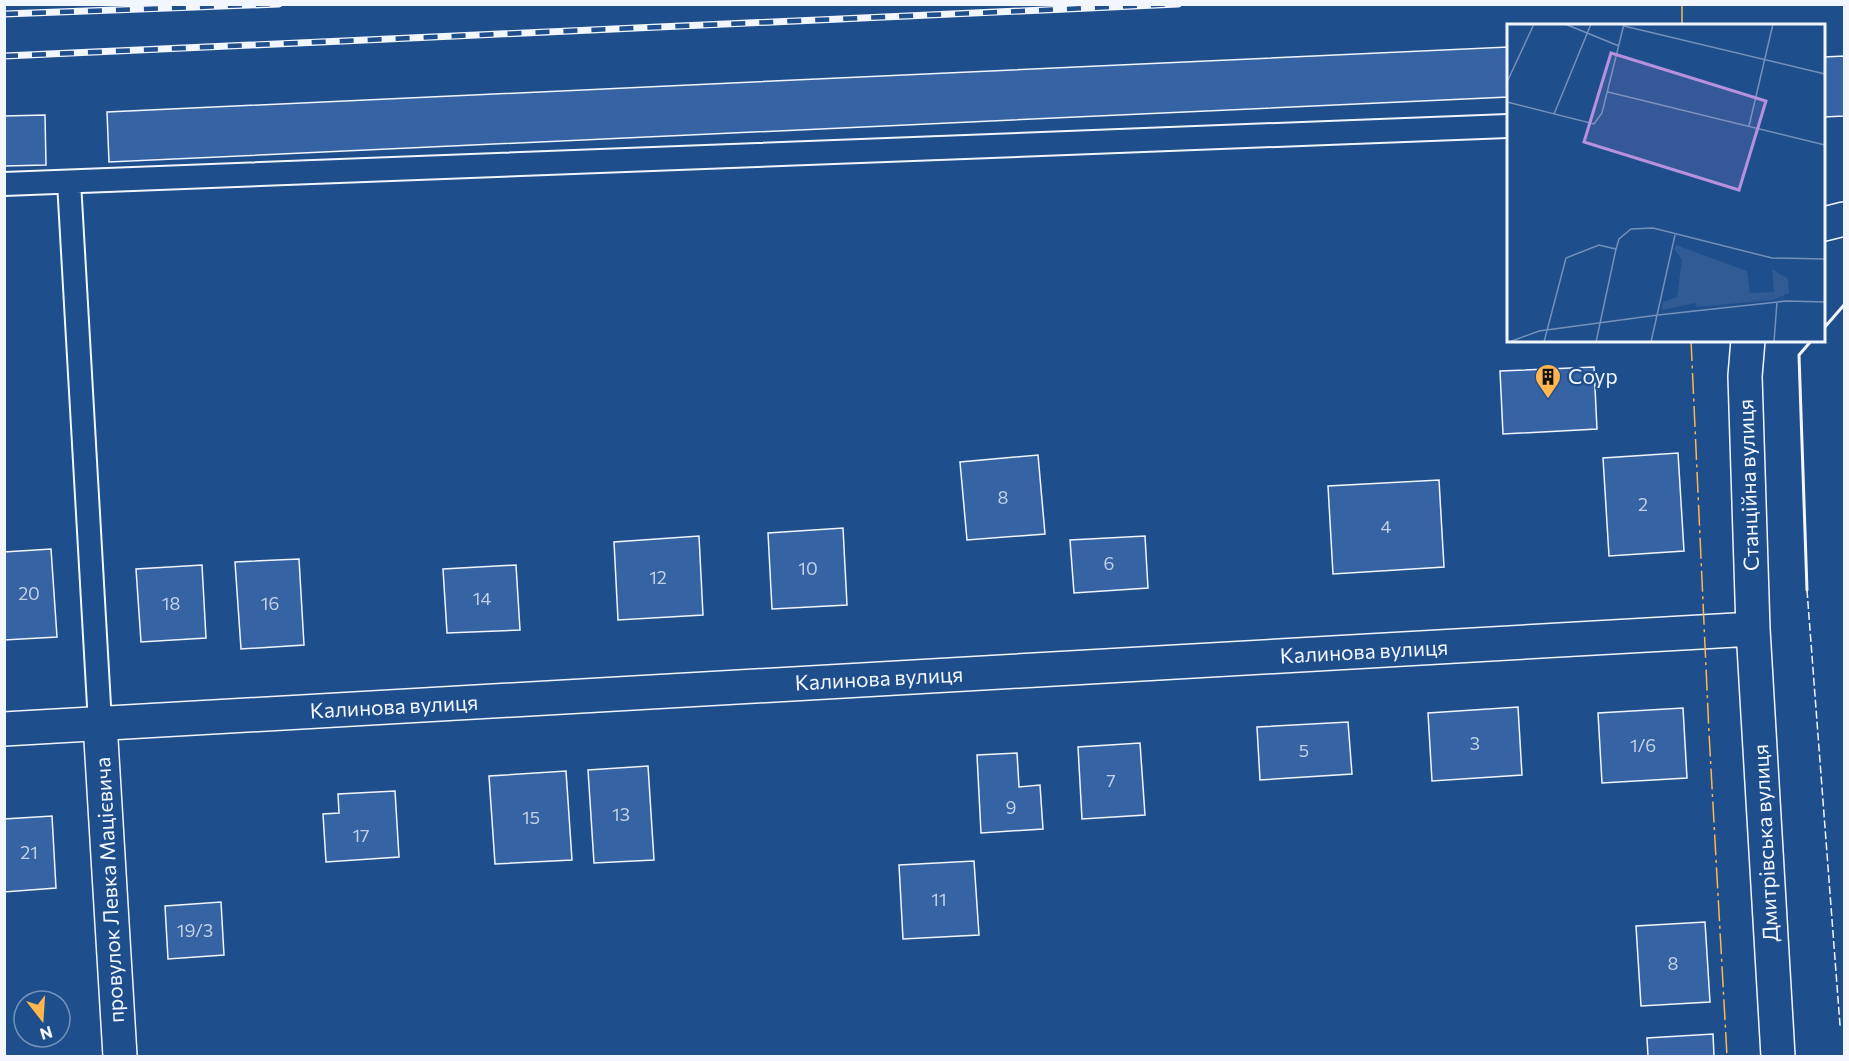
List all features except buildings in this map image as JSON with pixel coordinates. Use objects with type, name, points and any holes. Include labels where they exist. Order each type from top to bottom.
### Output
[{"type":"street","points":[[1825,224],[1845,219]]},
{"type":"street","name":"Станційна вулиця","points":[[1748,342],[1745,376],[1753,630]]},
{"type":"street","name":"Калинова вулиця","points":[[4,729],[1753,630]]},
{"type":"street","name":"Дмитрівська вулиця","points":[[1753,630],[1778,1056]]},
{"type":"street","name":"провулок Левка Мацієвича","points":[[100,723],[120,1056]]},
{"type":"lane","points":[[4,184],[1507,126]]},
{"type":"lane","points":[[69,182],[100,723]]},
{"type":"railway","points":[[4,14],[279,4]]},
{"type":"railway","points":[[4,56],[1178,4]]},
{"type":"fence","points":[[1807,590],[1840,1025],[1844,1025]]},
{"type":"wall","points":[[1825,327],[1844,305]]},
{"type":"wall","points":[[1807,590],[1799,355],[1810,342]]},
{"type":"power","points":[[1682,4],[1682,24]]},
{"type":"power","points":[[1691,342],[1727,1056]]},
{"type":"place","name":"Соур","points":[[1548,400]]}]
